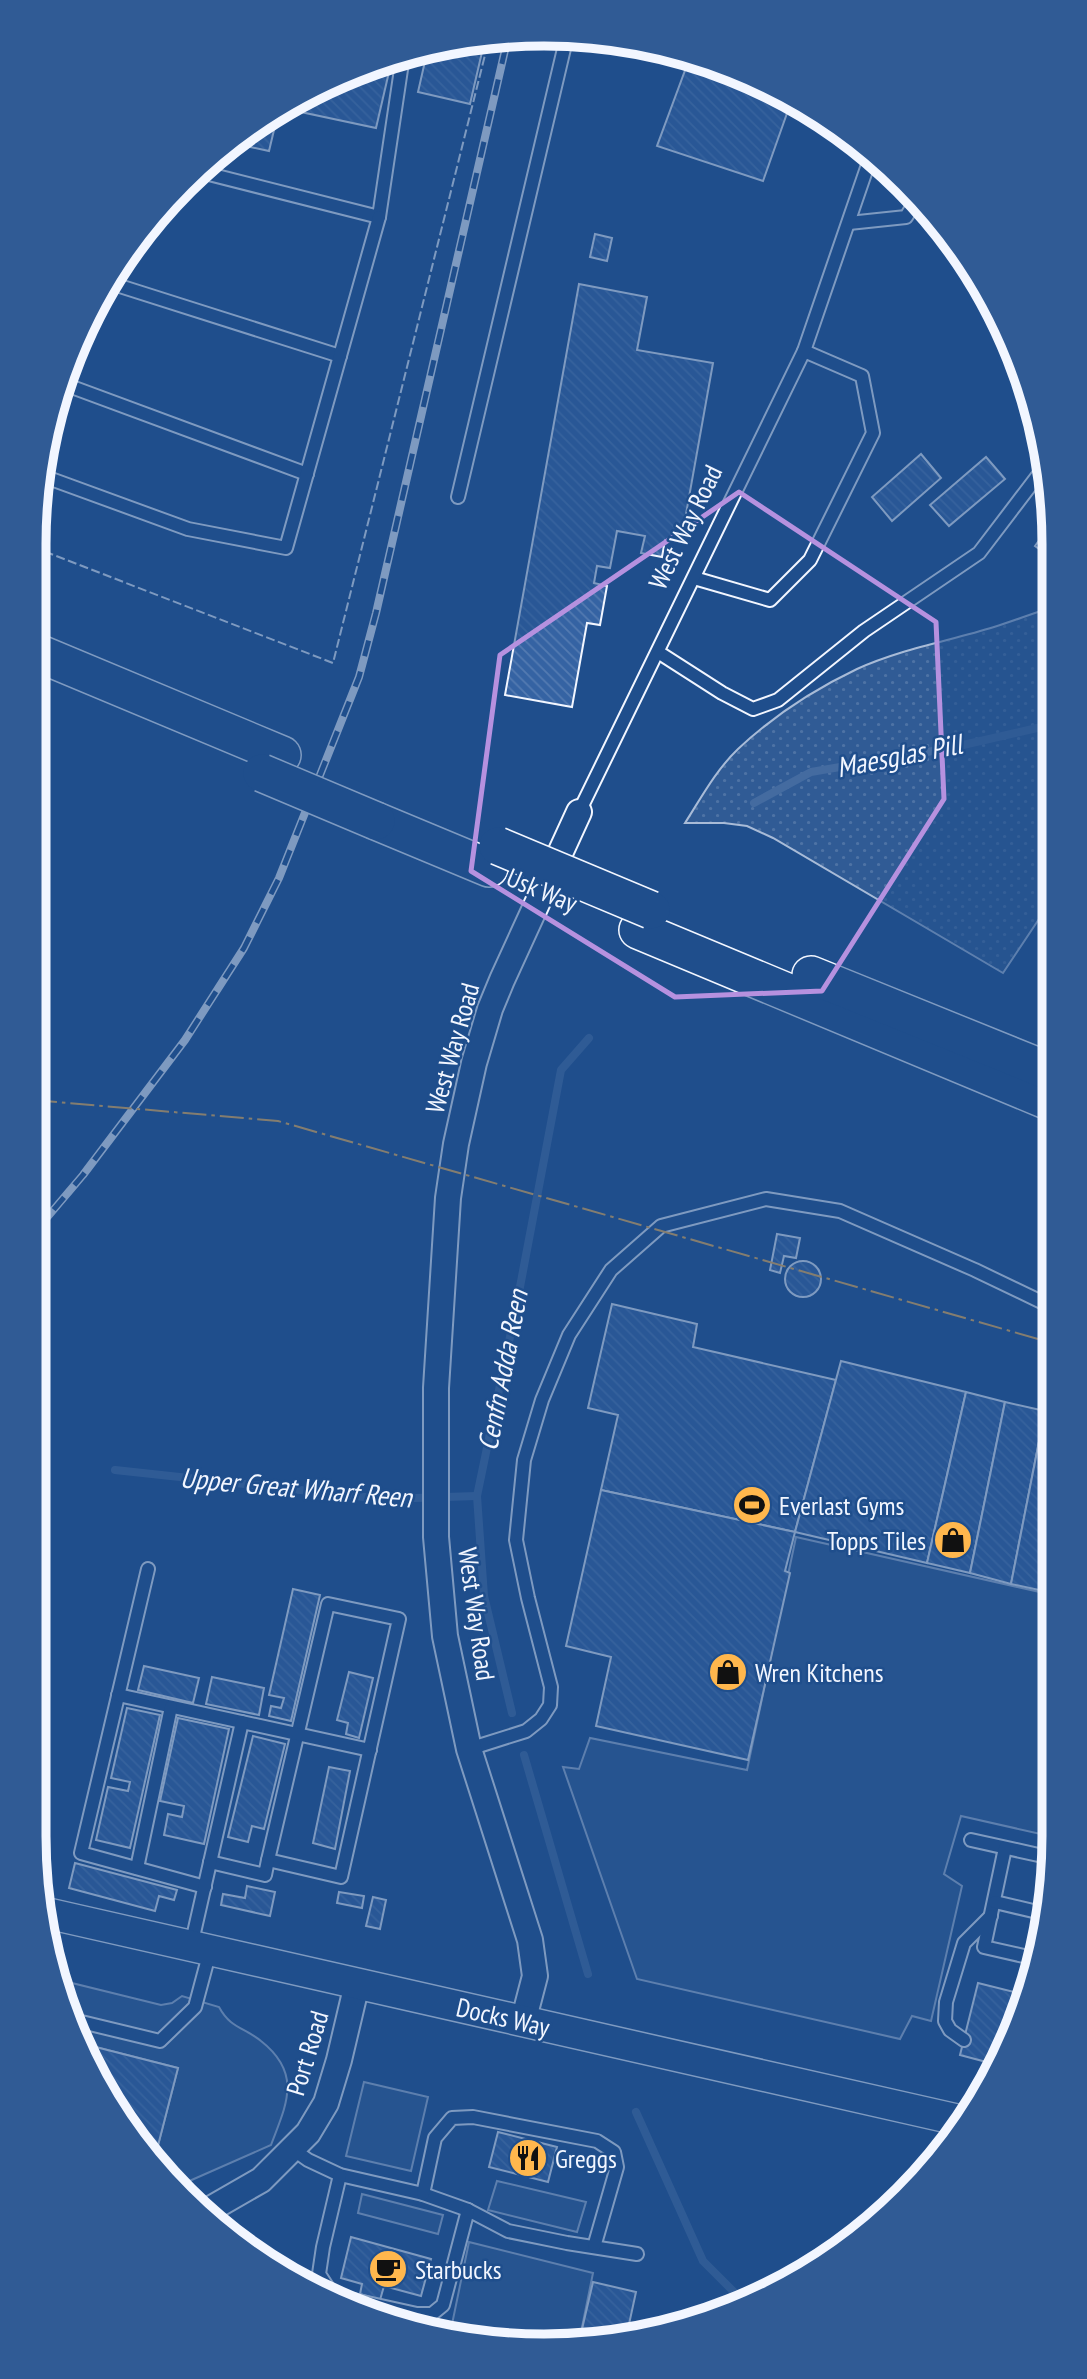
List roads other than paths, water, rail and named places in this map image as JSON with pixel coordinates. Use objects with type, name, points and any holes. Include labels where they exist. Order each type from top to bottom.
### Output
[{"type":"main road","name":"Usk Way","points":[[46,657],[272,764],[644,920],[1042,1098]]},
{"type":"main road","name":"Usk Way","points":[[46,683],[272,764]]},
{"type":"main road","name":"Usk Way","points":[[644,920],[1042,1069]]},
{"type":"street","name":"West Way Road","points":[[523,2022],[535,1976],[530,1940],[469,1749],[445,1636],[436,1537],[436,1388],[448,1198],[465,1102],[490,1009],[579,812]]},
{"type":"street","name":"Docks Way","points":[[52,1914],[953,2119]]},
{"type":"street","name":"Port Road","points":[[213,2208],[261,2180],[309,2133],[326,2103],[356,1984]]},
{"type":"lane","points":[[458,498],[564,47]]},
{"type":"lane","points":[[50,479],[188,529],[286,548],[379,217],[401,66]]},
{"type":"lane","name":"West Way Road","points":[[579,812],[804,351],[869,166]]},
{"type":"lane","points":[[209,174],[379,217]]},
{"type":"lane","points":[[849,223],[906,216],[911,208]]},
{"type":"lane","points":[[117,285],[340,356]]},
{"type":"lane","points":[[694,578],[770,600],[810,560],[873,433],[862,376],[804,351]]},
{"type":"lane","points":[[71,387],[307,474]]},
{"type":"lane","points":[[658,652],[722,693],[753,709],[778,700],[864,631],[979,553],[1037,477]]},
{"type":"lane","points":[[469,1749],[526,1731],[541,1719],[551,1705],[551,1687],[516,1540],[524,1460],[542,1400],[569,1335],[611,1270],[661,1226],[766,1199],[840,1211],[1042,1302]]},
{"type":"lane","points":[[148,1569],[81,1853],[205,1886]]},
{"type":"lane","points":[[210,1862],[265,1875],[268,1860],[297,1735],[328,1604],[398,1619],[341,1877],[268,1860]]},
{"type":"lane","points":[[118,1695],[370,1750]]},
{"type":"lane","points":[[137,1868],[171,1707]]},
{"type":"lane","points":[[82,2022],[160,2041],[195,2007],[205,1886],[242,1722]]},
{"type":"lane","points":[[971,1840],[1041,1856]]},
{"type":"lane","points":[[1005,1848],[984,1947],[1027,1957]]},
{"type":"lane","points":[[995,1902],[1035,1911]]},
{"type":"lane","points":[[964,2040],[950,2030],[945,2021],[946,2002],[964,1942],[991,1916]]},
{"type":"lane","points":[[423,2194],[435,2138],[452,2118],[473,2117],[597,2141],[614,2152],[617,2167],[594,2247]]},
{"type":"lane","points":[[294,2150],[308,2160],[340,2175],[423,2194],[468,2210],[508,2231],[637,2253]]},
{"type":"lane","points":[[325,2283],[319,2274],[340,2175]]},
{"type":"lane","points":[[380,2306],[417,2314],[432,2314],[443,2305],[468,2210]]},
{"type":"waterway","name":"Maesglas Pill","points":[[754,803],[811,772],[950,748],[1042,727]]},
{"type":"waterway","name":"Cenfn Adda Reen","points":[[512,1713],[484,1596],[477,1496],[561,1070],[589,1038]]},
{"type":"waterway","name":"Upper Great Wharf Reen","points":[[115,1470],[383,1499],[477,1496]]},
{"type":"waterway","name":"Cenfn Adda Reen","points":[[524,1755],[588,1974]]},
{"type":"waterway","points":[[636,2112],[703,2261],[737,2295]]},
{"type":"railway","points":[[46,1219],[83,1175],[185,1040],[244,948],[279,878],[359,677],[506,47]]},
{"type":"place","name":"Everlast Gyms","points":[[752,1505]]},
{"type":"place","name":"Topps Tiles","points":[[953,1540]]},
{"type":"place","name":"Wren Kitchens","points":[[728,1672]]},
{"type":"place","name":"Greggs","points":[[528,2158]]},
{"type":"place","name":"Starbucks","points":[[388,2269]]}]
